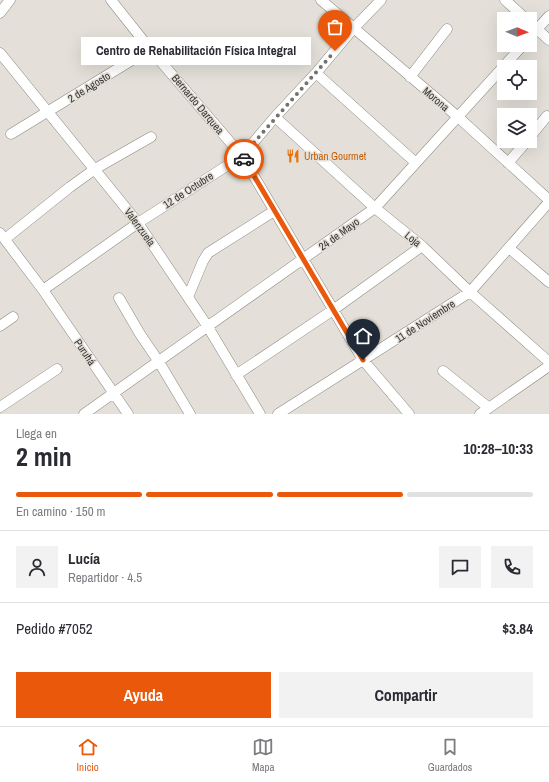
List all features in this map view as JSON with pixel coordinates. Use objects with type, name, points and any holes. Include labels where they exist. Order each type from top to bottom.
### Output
[{"type":"street","points":[[0,13],[10,0]]},
{"type":"street","name":"Bernardo Darquea","points":[[111,0],[150,49],[242,156],[363,360],[409,414]]},
{"type":"street","name":"Morona","points":[[321,0],[353,29],[458,117],[549,201]]},
{"type":"street","name":"12 de Octubre","points":[[42,290],[138,223],[242,156],[275,116],[316,73],[353,29],[381,0]]},
{"type":"street","points":[[505,0],[518,12]]},
{"type":"street","points":[[537,24],[549,16]]},
{"type":"street","points":[[410,77],[448,29]]},
{"type":"street","points":[[537,29],[549,40]]},
{"type":"street","name":"2 de Agosto","points":[[12,134],[150,49]]},
{"type":"street","name":"24 de Mayo","points":[[84,414],[375,208],[517,52]]},
{"type":"street","name":"Valenzuela","points":[[0,53],[138,223],[208,327],[260,414]]},
{"type":"street","points":[[316,73],[416,163]]},
{"type":"street","name":"Loja","points":[[275,116],[375,208],[422,246],[470,292],[549,362]]},
{"type":"street","points":[[537,128],[547,116]]},
{"type":"street","points":[[2,236],[95,169],[151,137]]},
{"type":"street","points":[[508,163],[521,148]]},
{"type":"street","name":"11 de Noviembre","points":[[278,414],[470,292],[549,201]]},
{"type":"street","points":[[188,297],[203,261],[208,253],[274,211]]},
{"type":"street","name":"Puruhá","points":[[2,236],[42,290],[128,414]]},
{"type":"street","points":[[236,375],[333,310],[422,246]]},
{"type":"street","points":[[509,248],[549,282]]},
{"type":"street","points":[[119,298],[190,414]]},
{"type":"street","points":[[0,326],[13,317]]},
{"type":"street","points":[[480,414],[549,366]]},
{"type":"street","points":[[0,407],[57,369]]},
{"type":"street","points":[[443,371],[489,408]]},
{"type":"way so far","points":[[244,159],[242,156],[275,116],[335,51]]},
{"type":"place","name":"Centro de Rehabilitación Física Integral","points":[[335,51]]},
{"type":"place","name":"Urban Gourmet","points":[[293,156]]},
{"type":"route","points":[[244,159],[363,360]]}]
